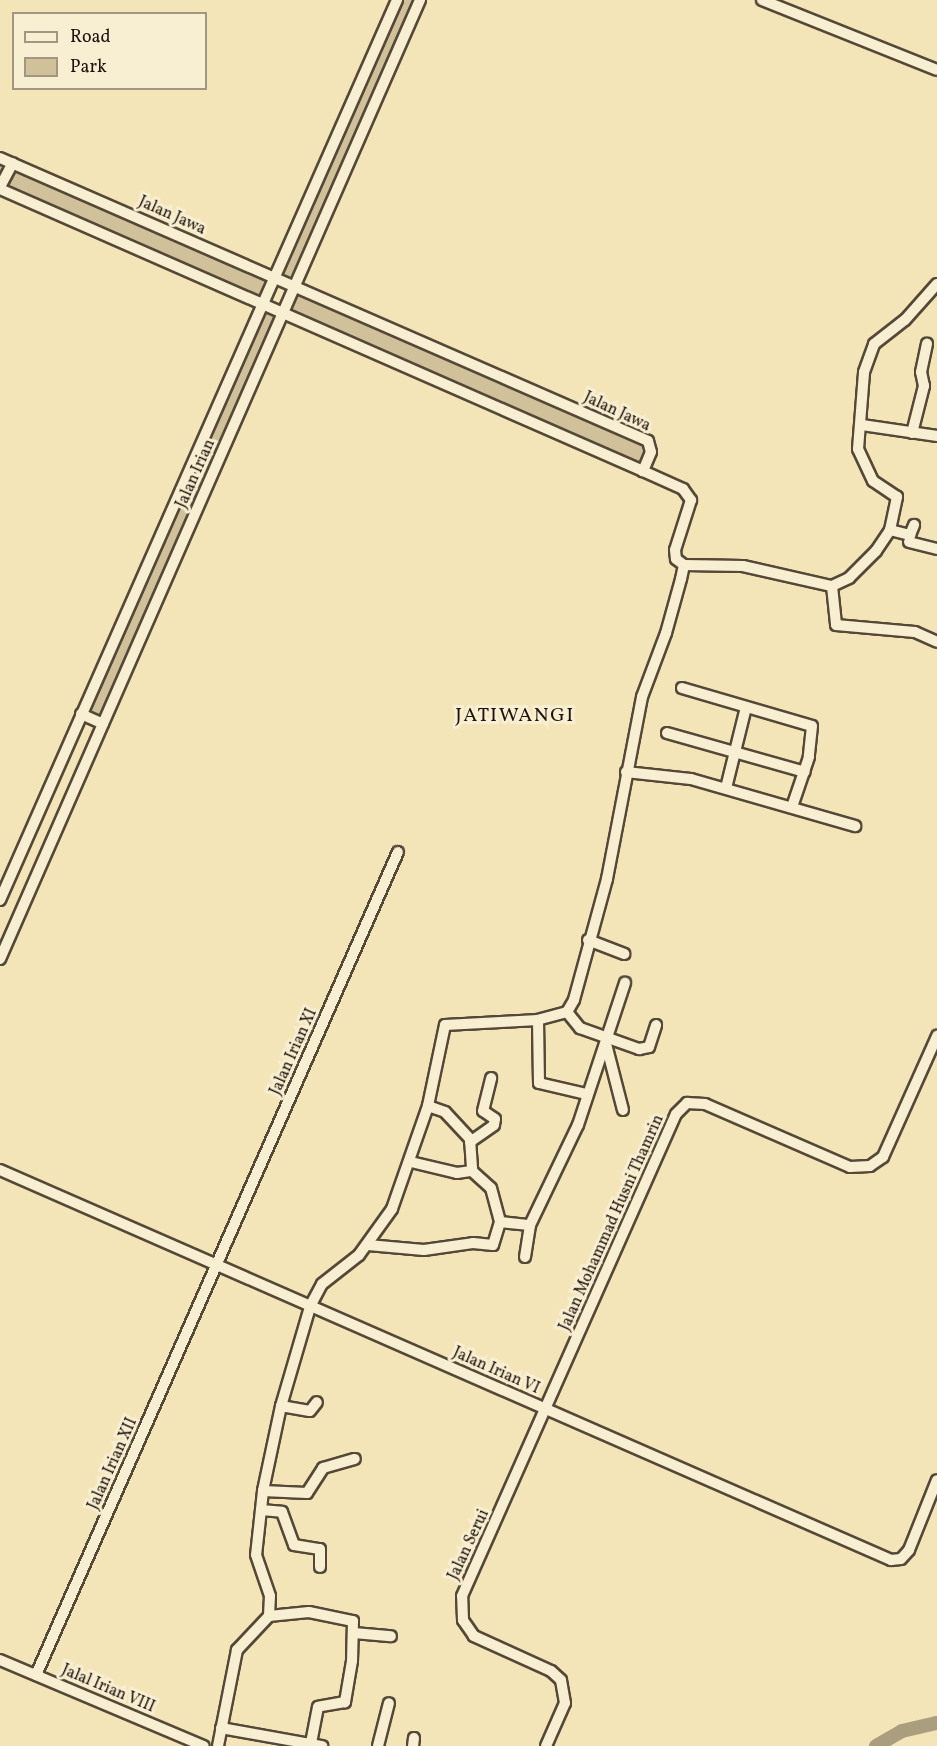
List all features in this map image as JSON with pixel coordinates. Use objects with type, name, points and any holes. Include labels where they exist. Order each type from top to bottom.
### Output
[{"type":"street","name":"Jalan Irian","points":[[0,900],[397,0]]},
{"type":"street","name":"Jalan Irian","points":[[0,959],[420,0]]},
{"type":"street","points":[[762,0],[937,70]]},
{"type":"street","name":"Jalan Jawa","points":[[0,158],[648,441],[651,452],[643,471]]},
{"type":"street","points":[[13,164],[0,188],[643,471],[689,494],[690,509],[675,550],[676,559],[684,565],[743,566],[832,586],[849,578],[890,530],[897,496],[873,481],[863,466],[858,449],[862,425],[864,372],[874,344],[905,320],[937,284]]},
{"type":"street","points":[[912,433],[924,386],[921,372],[927,344]]},
{"type":"street","points":[[862,425],[937,435]]},
{"type":"street","points":[[890,530],[937,549]]},
{"type":"street","points":[[218,1746],[237,1650],[269,1616],[270,1596],[256,1555],[263,1491],[281,1406],[310,1307],[322,1284],[368,1245],[392,1209],[411,1161],[428,1106],[445,1025],[538,1020],[567,1012],[574,1000],[588,940],[607,879],[642,697],[666,633],[684,565]]},
{"type":"street","points":[[832,586],[836,625],[915,632],[937,642]]},
{"type":"street","points":[[682,688],[812,726],[814,732],[805,772],[792,807]]},
{"type":"street","points":[[726,788],[746,707]]},
{"type":"street","points":[[81,714],[103,724]]},
{"type":"street","points":[[667,732],[805,772]]},
{"type":"street","points":[[626,772],[691,779],[855,826]]},
{"type":"street","name":"Jalan Irian XI","points":[[218,1265],[398,852]]},
{"type":"street","points":[[588,940],[624,954]]},
{"type":"street","points":[[525,1257],[530,1225],[572,1139],[625,983]]},
{"type":"street","points":[[567,1012],[580,1028],[606,1042],[646,1049],[656,1025]]},
{"type":"street","points":[[538,1020],[539,1083],[586,1094]]},
{"type":"street","name":"Jalan Mohammad Husni Thamrin","points":[[547,1410],[681,1108],[687,1103],[705,1104],[850,1167],[870,1166],[883,1157],[937,1036]]},
{"type":"street","points":[[606,1042],[623,1110]]},
{"type":"street","points":[[471,1142],[494,1125],[495,1119],[483,1110],[491,1078]]},
{"type":"street","points":[[368,1245],[424,1250],[473,1243],[492,1245],[501,1222],[491,1188],[472,1171],[471,1142],[445,1112],[428,1106]]},
{"type":"street","points":[[411,1161],[457,1173],[472,1171]]},
{"type":"street","name":"Jalan Irian VI","points":[[0,1170],[894,1560],[909,1550],[937,1480]]},
{"type":"street","points":[[501,1222],[530,1225]]},
{"type":"street","name":"Jalan Irian XII","points":[[36,1675],[218,1265]]},
{"type":"street","points":[[281,1406],[310,1411],[318,1402]]},
{"type":"street","name":"Jalan Serui","points":[[546,1746],[565,1703],[561,1680],[551,1671],[474,1636],[463,1620],[460,1605],[547,1410]]},
{"type":"street","points":[[263,1491],[307,1493],[323,1468],[355,1459]]},
{"type":"street","points":[[261,1510],[282,1512],[294,1545],[320,1549],[320,1567]]},
{"type":"street","points":[[221,1728],[317,1745],[317,1708],[345,1702],[354,1633],[353,1621],[348,1617],[309,1612],[269,1616]]},
{"type":"street","points":[[354,1633],[392,1636]]},
{"type":"street","name":"Jalal Irian VIII","points":[[0,1660],[204,1746]]},
{"type":"street","points":[[378,1746],[389,1703]]},
{"type":"green space","points":[[396,0],[420,0],[295,287],[648,441],[643,471],[283,313],[294,288],[274,278]]},
{"type":"green space","points":[[0,158],[274,278],[262,304],[283,313],[103,724],[81,714],[262,305],[0,189]]},
{"type":"waterway","points":[[876,1746],[902,1731],[937,1723]]},
{"type":"district","name":"JATIWANGI","points":[[515,716]]}]
